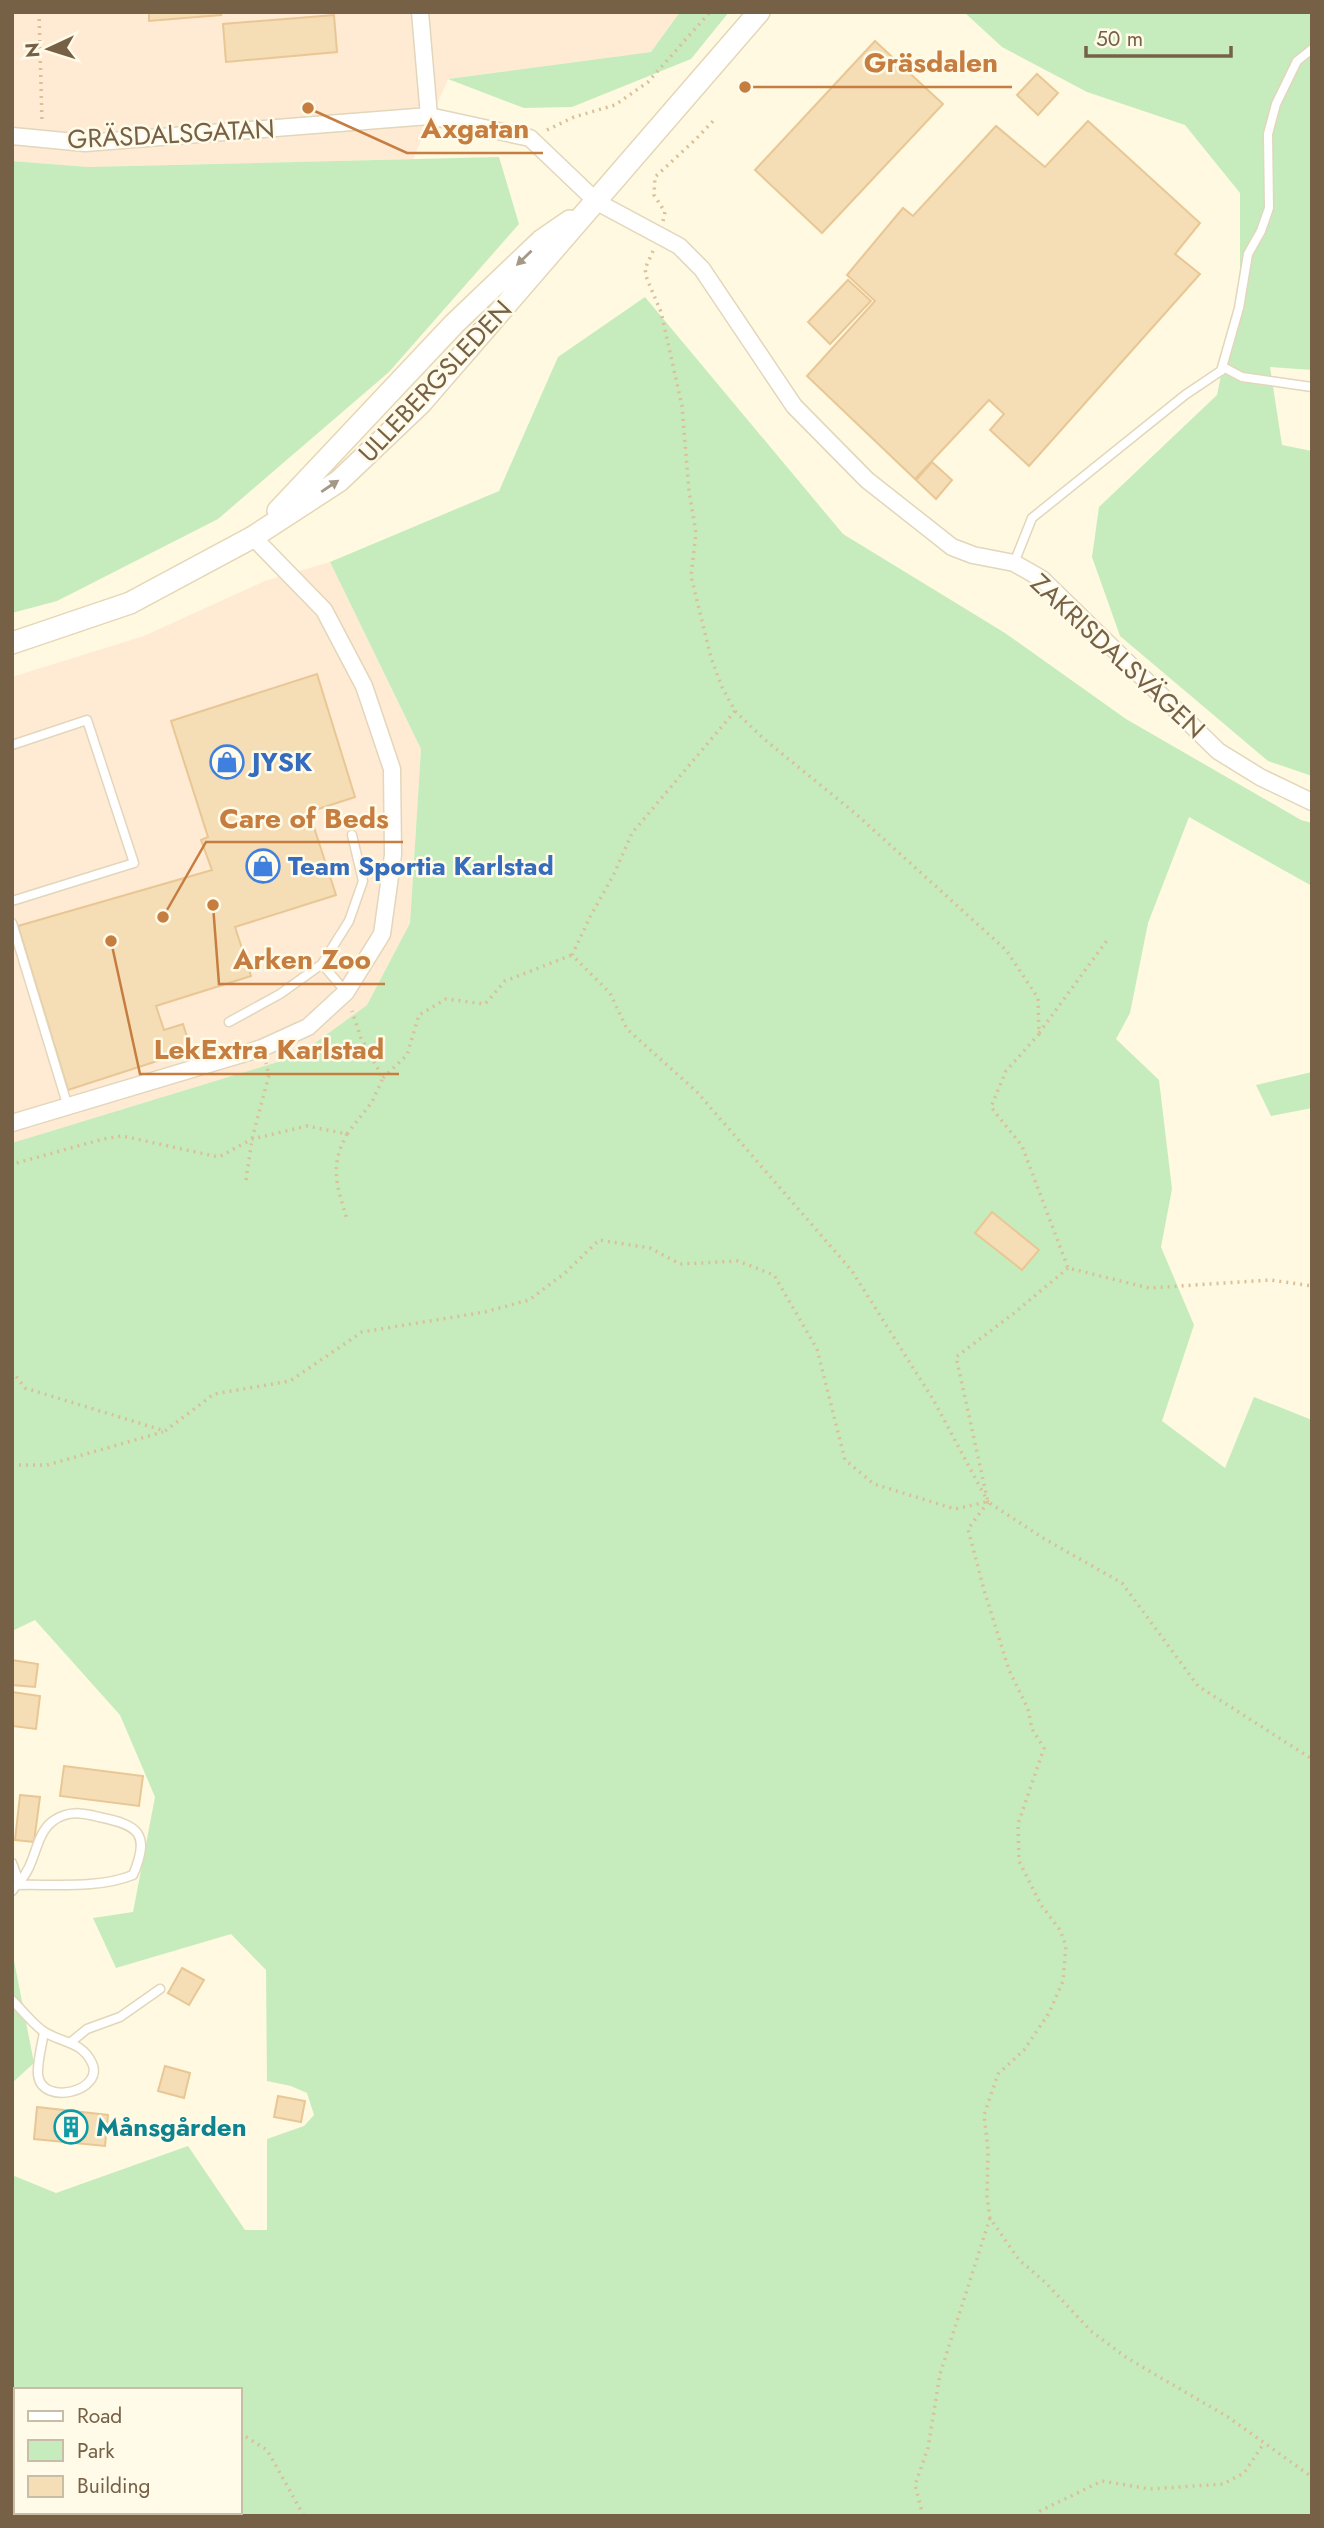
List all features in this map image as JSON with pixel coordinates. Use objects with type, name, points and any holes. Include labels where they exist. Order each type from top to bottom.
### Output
[{"type":"main road","name":"ULLEBERGSLEDEN","points":[[12,643],[130,603],[253,537],[339,481],[421,403],[759,12]]},
{"type":"main road","name":"ULLEBERGSLEDEN","points":[[253,537],[454,324],[541,241],[597,202]]},
{"type":"street","points":[[420,12],[429,116]]},
{"type":"street","name":"GRÄSDALSGATAN","points":[[12,136],[86,144],[429,116],[530,138]]},
{"type":"street","points":[[530,138],[597,202]]},
{"type":"street","name":"ZAKRISDALSVÄGEN","points":[[597,202],[679,246],[702,269],[794,406],[867,480],[952,547],[973,555],[1014,563],[1042,579],[1218,751],[1261,777],[1312,802]]},
{"type":"street","points":[[12,1123],[262,1048],[308,1027],[346,992],[382,934],[393,855],[392,769],[364,686],[324,610],[253,537]]},
{"type":"lane","points":[[1221,371],[1239,308],[1248,254],[1269,208],[1268,134],[1276,104],[1297,61],[1312,49]]},
{"type":"lane","points":[[1014,563],[1032,518],[1185,396],[1225,368],[1242,377],[1312,387]]},
{"type":"lane","points":[[12,745],[87,720],[134,863],[12,901]]},
{"type":"lane","points":[[229,1022],[280,994],[322,964],[349,921],[363,881],[352,835]]},
{"type":"lane","points":[[12,923],[68,1107]]},
{"type":"lane","points":[[322,964],[346,992]]},
{"type":"lane","points":[[77,1812],[124,1822],[133,1826],[141,1843],[140,1859],[133,1875],[108,1883],[16,1886],[32,1865],[43,1832],[63,1816],[77,1812]]},
{"type":"lane","points":[[12,1863],[16,1886]]},
{"type":"lane","points":[[71,2042],[87,2029],[120,2017],[160,1989]]},
{"type":"lane","points":[[12,2000],[44,2032],[71,2042],[81,2049],[93,2064],[93,2074],[81,2088],[70,2092],[51,2091],[41,2084],[38,2076],[44,2032]]},
{"type":"path","points":[[38,12],[43,141]]},
{"type":"path","points":[[530,138],[574,117],[615,105],[648,82],[710,12]]},
{"type":"path","points":[[716,118],[655,177],[654,195],[665,212],[660,236],[645,269],[660,312],[682,405],[689,491],[696,533],[691,576],[711,658],[735,711],[764,739],[856,814],[1006,950],[1038,998],[1039,1034]]},
{"type":"path","points":[[347,1219],[335,1177],[337,1152],[372,1102],[383,1078],[407,1055],[419,1015],[446,999],[485,1004],[505,981],[572,955],[632,833],[735,711]]},
{"type":"path","points":[[1068,1268],[1022,1146],[990,1107],[1006,1072],[1039,1034],[1108,939]]},
{"type":"path","points":[[572,955],[610,993],[627,1029],[697,1092],[852,1271],[934,1401],[988,1502],[1122,1583],[1198,1686],[1312,1759]]},
{"type":"path","points":[[346,992],[361,1038],[383,1078]]},
{"type":"path","points":[[246,1180],[252,1139],[269,1075],[262,1048]]},
{"type":"path","points":[[12,1167],[13,1164],[122,1136],[219,1157],[252,1139],[307,1126],[347,1135]]},
{"type":"path","points":[[12,1465],[47,1465],[165,1431],[214,1394],[290,1381],[362,1332],[485,1312],[529,1300],[565,1273],[599,1240],[650,1248],[680,1264],[738,1261],[774,1275],[817,1349],[845,1460],[874,1484],[955,1509],[988,1502]]},
{"type":"path","points":[[923,2516],[915,2485],[928,2448],[940,2374],[990,2218],[984,2115],[998,2074],[1024,2050],[1049,2013],[1063,1981],[1066,1946],[1060,1930],[1041,1905],[1019,1861],[1018,1824],[1044,1748],[1032,1729],[1028,1709],[1009,1670],[968,1529],[988,1502],[956,1357],[1068,1268]]},
{"type":"path","points":[[1068,1268],[1149,1288],[1270,1280],[1312,1286]]},
{"type":"path","points":[[12,1371],[24,1388],[165,1431]]},
{"type":"path","points":[[990,2218],[1020,2260],[1045,2282],[1091,2331],[1127,2358],[1228,2417],[1312,2477]]},
{"type":"path","points":[[242,2434],[267,2450],[304,2516]]},
{"type":"path","points":[[1034,2516],[1102,2481],[1150,2489],[1223,2484],[1244,2473],[1264,2443]]},
{"type":"shaded area","points":[[12,12],[680,12],[651,52],[448,79],[413,159],[88,167],[12,161]]},
{"type":"shaded area","points":[[330,562],[421,749],[410,923],[367,1005],[297,1056],[12,1143],[12,677],[144,636],[265,581]]},
{"type":"shaded area","points":[[12,2426],[14,2514],[140,2516],[12,2516]]},
{"type":"green space","points":[[680,12],[729,12],[691,59],[572,107],[524,108],[448,79],[651,52]]},
{"type":"green space","points":[[964,12],[1312,12],[1312,370],[1270,367],[1282,445],[1312,451],[1312,776],[1268,761],[1120,636],[1092,557],[1099,507],[1217,395],[1240,281],[1240,193],[1185,125],[1087,92],[1002,47]]},
{"type":"green space","points":[[499,157],[519,224],[389,372],[218,519],[57,601],[12,613],[12,161],[88,167]]},
{"type":"green space","points":[[645,297],[843,534],[1005,633],[1126,719],[1301,820],[1312,823],[1312,886],[1189,817],[1148,923],[1130,1013],[1116,1039],[1159,1080],[1172,1189],[1161,1247],[1194,1325],[1162,1421],[1225,1468],[1254,1397],[1312,1420],[1312,2516],[140,2516],[138,2514],[242,2514],[242,2388],[14,2388],[14,2427],[12,2426],[12,2175],[56,2193],[188,2146],[245,2230],[267,2230],[267,2139],[304,2126],[314,2115],[307,2093],[291,2086],[267,2081],[266,1970],[231,1934],[116,1968],[93,1918],[133,1912],[155,1797],[120,1715],[35,1620],[12,1631],[12,1143],[297,1056],[367,1005],[410,923],[421,749],[330,562],[499,491],[558,357]]},
{"type":"green space","points":[[1312,1072],[1312,1108],[1271,1116],[1256,1085]]},
{"type":"green space","points":[[12,1950],[34,2063],[12,2083]]},
{"type":"building","points":[[149,12],[220,12],[221,15],[149,21]]},
{"type":"building","points":[[334,15],[337,52],[226,62],[223,24]]},
{"type":"building","points":[[875,41],[943,104],[822,233],[755,170]]},
{"type":"building","points":[[1037,74],[1058,93],[1038,115],[1017,95]]},
{"type":"building","points":[[1088,121],[1200,223],[1175,254],[1200,274],[1029,466],[990,430],[1004,414],[989,400],[915,479],[807,376],[875,301],[847,275],[903,208],[913,216],[996,126],[1045,167]]},
{"type":"building","points":[[848,280],[871,301],[830,344],[808,322]]},
{"type":"building","points":[[932,462],[952,480],[936,499],[916,480]]},
{"type":"building","points":[[317,674],[355,797],[309,812],[336,895],[235,927],[251,976],[156,1006],[164,1030],[183,1024],[191,1050],[68,1090],[18,926],[212,870],[201,840],[208,837],[171,721]]},
{"type":"building","points":[[992,1212],[1039,1250],[1022,1270],[975,1233]]},
{"type":"building","points":[[12,1660],[38,1664],[35,1687],[12,1685]]},
{"type":"building","points":[[12,1692],[40,1696],[36,1729],[13,1726],[12,1733]]},
{"type":"building","points":[[64,1766],[143,1776],[139,1806],[60,1796]]},
{"type":"building","points":[[20,1795],[40,1797],[34,1842],[15,1840]]},
{"type":"building","points":[[182,1968],[204,1980],[189,2005],[168,1993]]},
{"type":"building","points":[[165,2066],[190,2073],[184,2098],[158,2091]]},
{"type":"building","points":[[278,2096],[305,2101],[301,2122],[274,2117]]},
{"type":"building","name":"Månsgården","points":[[37,2107],[108,2115],[105,2146],[34,2139]]},
{"type":"building","points":[[12,2492],[14,2514],[45,2516],[12,2516]]},
{"type":"place","name":"Gräsdalen","points":[[745,87]]},
{"type":"place","name":"Axgatan","points":[[308,108]]},
{"type":"place","name":"JYSK","points":[[227,762]]},
{"type":"place","name":"Team Sportia Karlstad","points":[[263,866]]},
{"type":"place","name":"Arken Zoo","points":[[213,905]]},
{"type":"place","name":"Care of Beds","points":[[163,917]]},
{"type":"place","name":"LekExtra Karlstad","points":[[111,941]]},
{"type":"place","name":"Månsgården","points":[[71,2127]]}]
